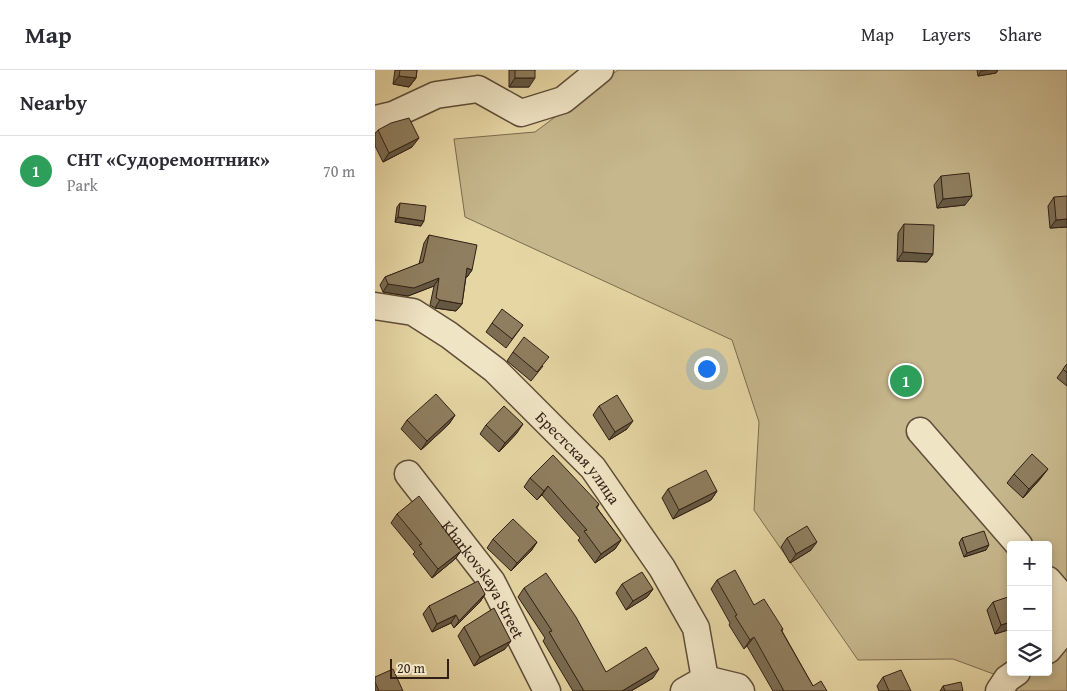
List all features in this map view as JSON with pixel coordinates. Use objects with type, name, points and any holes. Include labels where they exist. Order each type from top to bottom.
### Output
[{"type":"street","points":[[375,119],[393,115],[435,95],[478,89],[521,114],[563,100],[600,70]]},
{"type":"street","name":"Брестская улица","points":[[375,306],[413,312],[449,335],[495,370],[593,468],[662,568],[696,628],[695,685]]},
{"type":"street","points":[[920,431],[1016,541]]},
{"type":"street","name":"Kharkovskaya Street","points":[[408,474],[492,582],[547,691]]},
{"type":"street","points":[[1052,585],[1061,595],[1062,633],[1052,645]]},
{"type":"street","points":[[999,691],[1011,676]]},
{"type":"street","points":[[695,685],[739,689]]},
{"type":"shaded area","points":[[618,70],[1067,70],[1067,691],[1015,691],[1007,679],[953,659],[858,660],[754,510],[759,422],[732,340],[465,217],[454,139],[535,132]]},
{"type":"building","points":[[400,70],[417,70],[416,78],[399,76]]},
{"type":"building","points":[[515,70],[535,70],[535,78],[515,78]]},
{"type":"building","points":[[409,118],[419,138],[389,153],[378,130],[391,123]]},
{"type":"building","points":[[969,173],[972,196],[943,199],[941,176]]},
{"type":"building","points":[[1067,196],[1067,219],[1056,220],[1054,197]]},
{"type":"building","points":[[400,203],[426,206],[424,221],[398,217]]},
{"type":"building","points":[[904,224],[934,225],[933,254],[903,252]]},
{"type":"building","points":[[429,235],[477,245],[472,270],[467,268],[462,304],[436,298],[439,278],[414,288],[388,284],[385,277],[423,262]]},
{"type":"building","points":[[502,309],[523,325],[512,339],[492,323]]},
{"type":"building","points":[[524,337],[549,357],[537,372],[513,352]]},
{"type":"building","points":[[1067,364],[1067,373],[1063,369]]},
{"type":"building","points":[[436,394],[455,415],[427,441],[407,420]]},
{"type":"building","points":[[617,395],[633,421],[615,432],[599,406]]},
{"type":"building","points":[[504,406],[523,424],[505,443],[486,425]]},
{"type":"building","points":[[1032,454],[1048,469],[1029,489],[1014,474]]},
{"type":"building","points":[[553,455],[599,504],[596,507],[621,540],[601,554],[584,531],[587,530],[548,486],[544,491],[530,478]]},
{"type":"building","points":[[706,470],[717,491],[679,510],[668,489]]},
{"type":"building","points":[[419,496],[461,551],[438,569],[419,545],[422,544],[397,514]]},
{"type":"building","points":[[513,519],[537,542],[517,563],[493,539]]},
{"type":"building","points":[[807,526],[817,542],[796,554],[787,538]]},
{"type":"building","points":[[984,531],[989,545],[967,553],[962,538]]},
{"type":"building","points":[[735,570],[754,605],[764,599],[783,629],[781,630],[813,686],[821,681],[827,691],[784,691],[754,637],[750,640],[735,616],[737,615],[717,580]]},
{"type":"building","points":[[642,572],[653,589],[633,601],[622,584]]},
{"type":"building","points":[[546,573],[576,617],[606,672],[646,647],[659,669],[622,691],[584,691],[549,632],[552,631],[524,588]]},
{"type":"building","points":[[478,581],[485,594],[459,621],[456,615],[437,624],[429,606]]},
{"type":"building","points":[[1007,597],[1007,623],[1001,625],[993,602]]},
{"type":"building","points":[[494,608],[511,641],[480,657],[464,627]]},
{"type":"building","points":[[393,669],[403,691],[379,691],[375,677]]},
{"type":"building","points":[[901,670],[911,691],[889,691],[883,677]]},
{"type":"building","points":[[961,682],[963,691],[945,691],[943,686]]},
{"type":"place","name":"СНТ «Судоремонтник»","points":[[906,381]]}]
